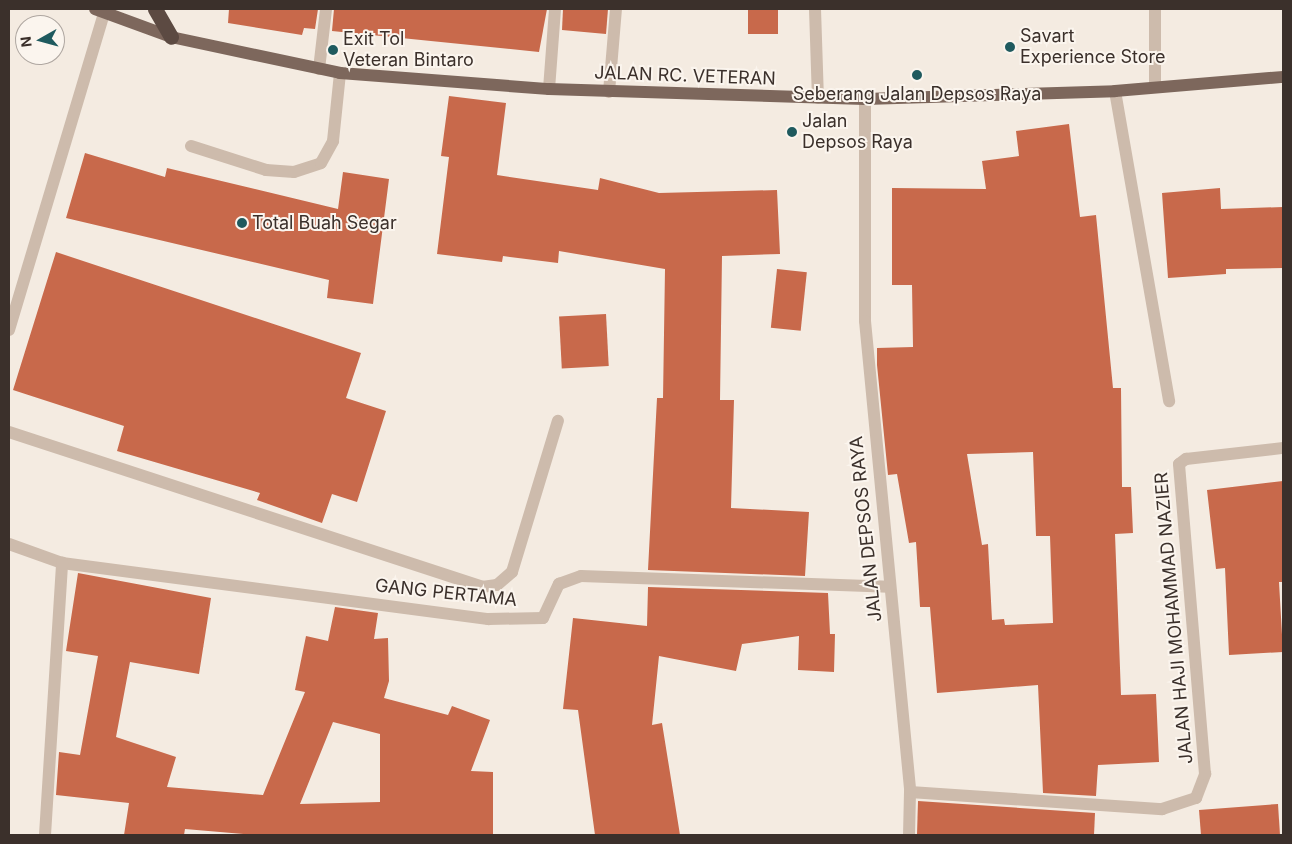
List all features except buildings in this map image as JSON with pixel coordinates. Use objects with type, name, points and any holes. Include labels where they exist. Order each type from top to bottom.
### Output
[{"type":"highway","points":[[155,9],[171,38]]},
{"type":"main road","name":"JALAN RC. VETERAN","points":[[99,11],[171,38],[340,73],[549,89],[865,99],[1115,91],[1283,77]]},
{"type":"street","points":[[319,69],[326,9]]},
{"type":"street","points":[[549,89],[556,9]]},
{"type":"street","points":[[608,92],[616,9]]},
{"type":"street","points":[[815,9],[818,98]]},
{"type":"street","points":[[1154,9],[1155,87]]},
{"type":"street","points":[[9,330],[99,11]]},
{"type":"street","points":[[191,146],[266,170],[294,172],[321,163],[333,141],[340,73]]},
{"type":"street","points":[[1115,91],[1169,401]]},
{"type":"street","name":"JALAN DEPSOS RAYA","points":[[865,99],[865,321],[889,588],[910,792],[909,835]]},
{"type":"street","points":[[9,432],[482,587],[497,585],[512,572],[558,421]]},
{"type":"street","name":"JALAN HAJI MOHAMMAD NAZIER","points":[[910,792],[1162,809],[1196,798],[1204,774],[1179,464],[1186,459],[1283,448]]},
{"type":"street","name":"GANG PERTAMA","points":[[9,544],[62,563],[488,618],[543,618],[559,584],[581,576],[889,588]]},
{"type":"street","points":[[45,835],[62,563]]},
{"type":"place","name":"Savart Experience Store","points":[[1010,47]]},
{"type":"place","name":"Exit Tol Veteran Bintaro","points":[[333,50]]},
{"type":"place","name":"Seberang Jalan Depsos Raya","points":[[917,75]]},
{"type":"place","name":"Jalan Depsos Raya","points":[[792,132]]},
{"type":"place","name":"Total Buah Segar","points":[[242,223]]}]
